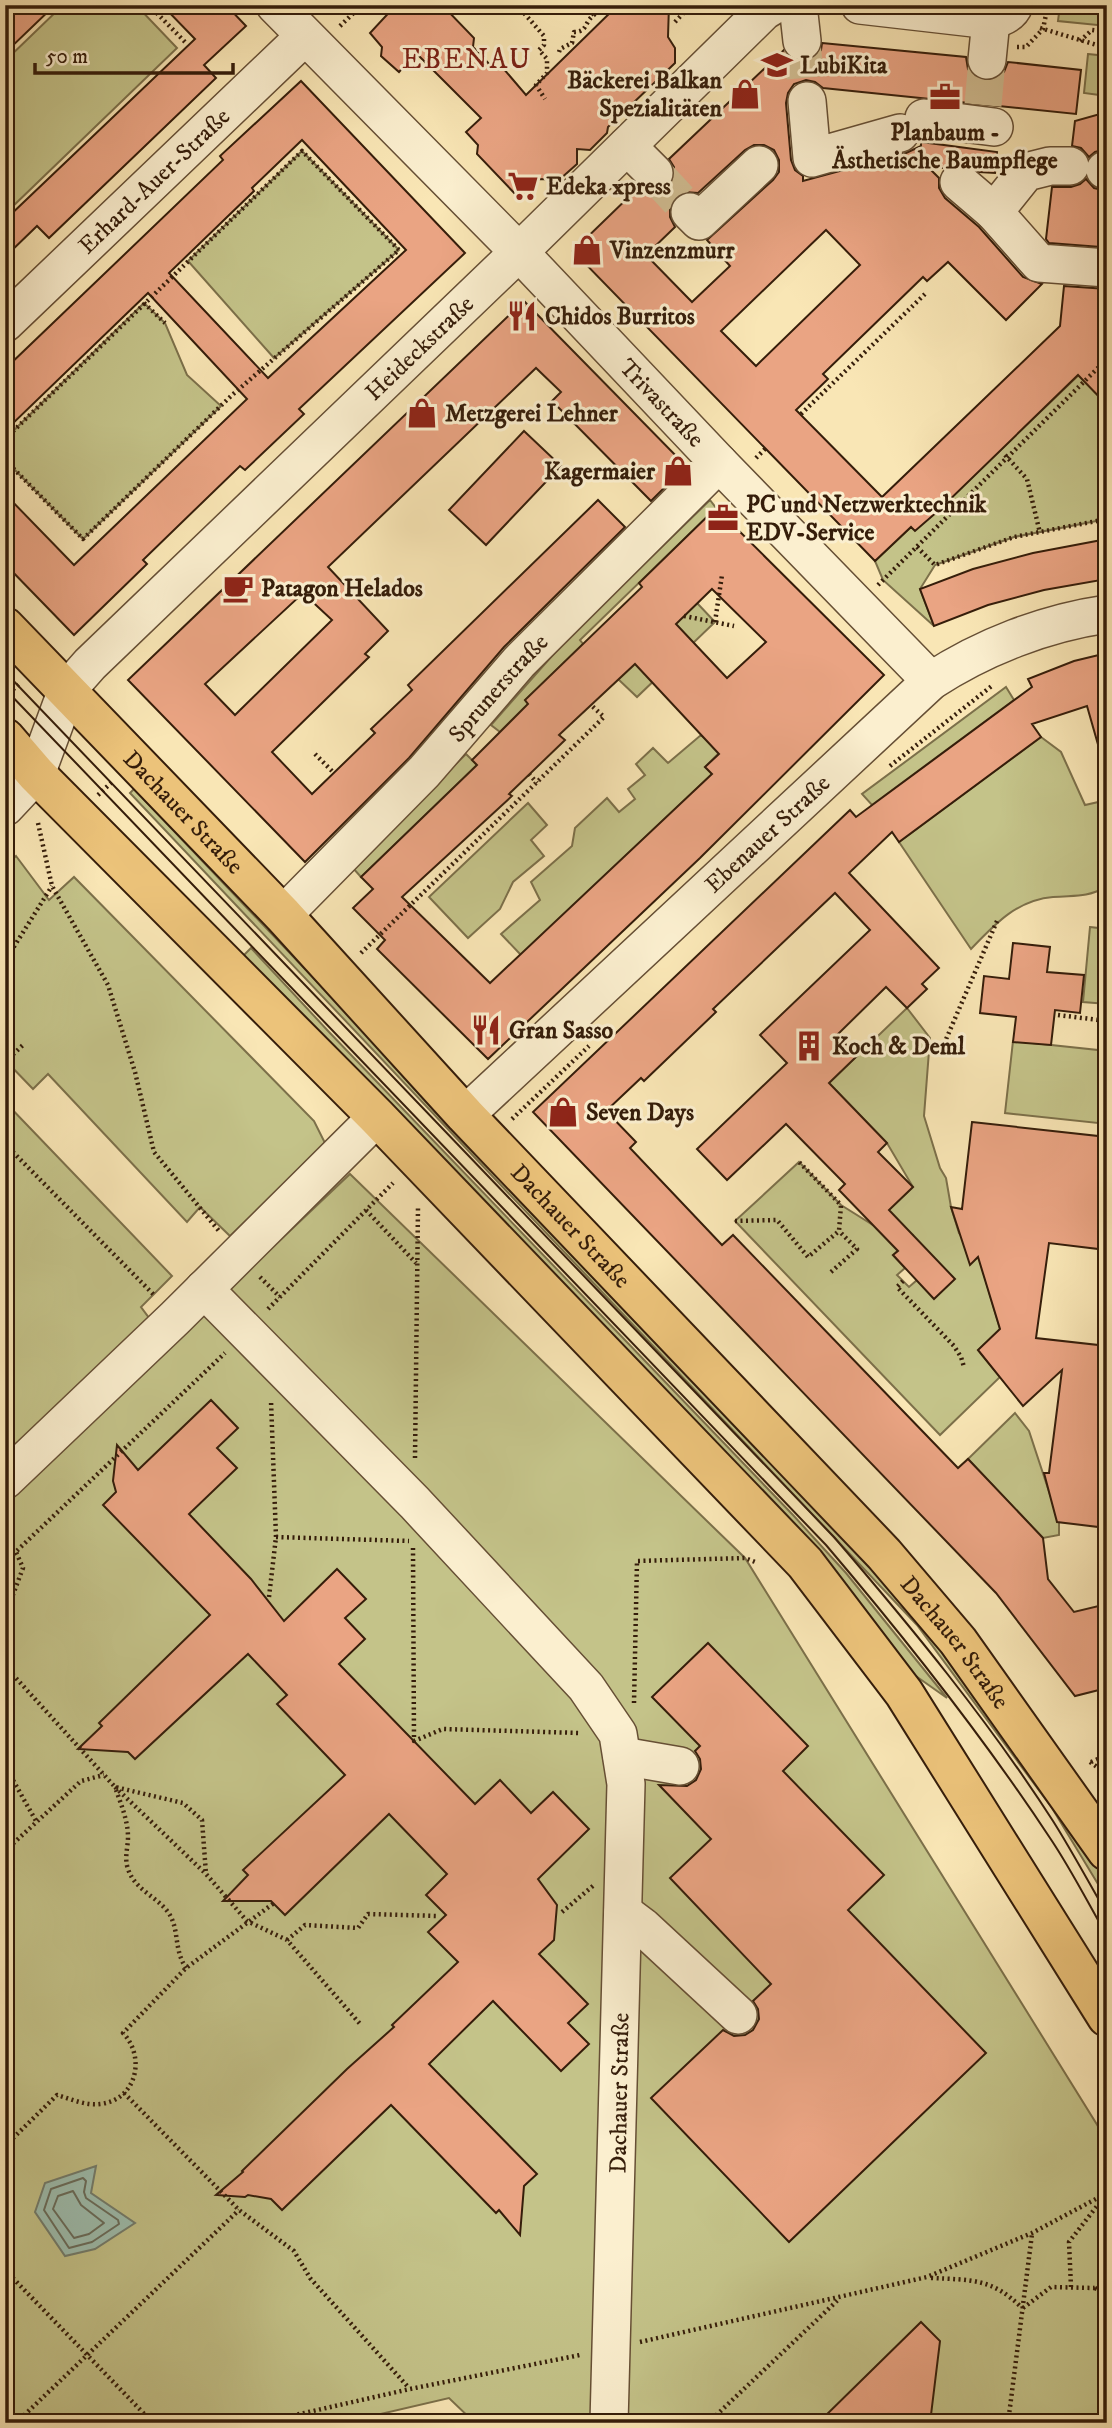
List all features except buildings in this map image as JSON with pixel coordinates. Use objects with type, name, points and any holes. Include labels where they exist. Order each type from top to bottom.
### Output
[{"type":"main road","name":"Dachauer Straße","points":[[5,627],[283,915],[466,1115],[884,1553],[958,1641],[1107,1851]]},
{"type":"main road","points":[[5,738],[36,774],[377,1117],[805,1563],[904,1693],[1107,2017]]},
{"type":"main road","points":[[1023,1730],[1098,1794],[1107,1798]]},
{"type":"street","name":"Trivastraße","points":[[275,5],[519,252],[931,681]]},
{"type":"street","points":[[860,5],[1005,13],[987,60]]},
{"type":"street","points":[[774,7],[802,41]]},
{"type":"street","name":"Heideckstraße","points":[[67,690],[99,655],[626,146],[774,7]]},
{"type":"street","name":"Erhard-Auer-Straße","points":[[5,323],[304,37]]},
{"type":"street","points":[[807,102],[812,158],[912,125],[986,119]]},
{"type":"street","points":[[626,146],[654,173]]},
{"type":"street","points":[[690,212],[699,221],[759,165]]},
{"type":"street","points":[[994,212],[1026,172],[1050,166],[1094,169]]},
{"type":"street","points":[[959,182],[994,212],[1039,263],[1107,268]]},
{"type":"street","name":"Sprunerstraße","points":[[283,915],[424,772],[519,662],[719,463]]},
{"type":"street","name":"Ebenauer Straße","points":[[466,1115],[931,681],[962,661],[1006,641],[1107,614]]},
{"type":"street","points":[[21,813],[67,690]]},
{"type":"street","points":[[5,1480],[204,1289],[377,1117]]},
{"type":"street","name":"Dachauer Straße","points":[[204,1289],[246,1332],[409,1517],[586,1686],[620,1745],[626,1784],[609,2423]]},
{"type":"street","points":[[620,1745],[680,1766]]},
{"type":"street","points":[[623,1912],[643,1927],[738,2015]]},
{"type":"path","points":[[149,5],[186,43]]},
{"type":"path","points":[[517,5],[544,36],[544,45],[539,50],[547,59],[547,73],[536,85],[545,99]]},
{"type":"path","points":[[559,52],[572,43],[574,32],[582,32],[585,29],[587,19],[593,15],[585,5]]},
{"type":"path","points":[[675,22],[691,5]]},
{"type":"path","points":[[1005,13],[1080,41],[1107,48]]},
{"type":"path","points":[[1080,41],[1092,30],[1107,32]]},
{"type":"path","points":[[5,439],[302,151],[399,250],[231,396],[83,539],[5,460]]},
{"type":"path","points":[[802,414],[925,293]]},
{"type":"path","points":[[144,303],[165,323]]},
{"type":"path","points":[[857,604],[1107,359]]},
{"type":"path","points":[[1006,456],[1027,479],[1040,533]]},
{"type":"path","points":[[917,547],[935,565],[1014,537],[1107,519]]},
{"type":"path","points":[[715,622],[722,575]]},
{"type":"path","points":[[684,616],[734,626]]},
{"type":"path","points":[[883,771],[999,680]]},
{"type":"path","points":[[358,955],[604,717],[591,705]]},
{"type":"path","points":[[315,754],[334,773]]},
{"type":"path","points":[[78,815],[134,761]]},
{"type":"path","points":[[529,774],[537,783]]},
{"type":"path","points":[[21,813],[52,886],[108,985],[135,1072],[154,1152],[238,1255],[280,1297]]},
{"type":"path","points":[[5,961],[52,886]]},
{"type":"path","points":[[944,1044],[998,921]]},
{"type":"path","points":[[1058,1015],[1107,1021]]},
{"type":"path","points":[[5,1062],[24,1044]]},
{"type":"path","points":[[512,1119],[591,1045]]},
{"type":"path","points":[[5,1144],[155,1296]]},
{"type":"path","points":[[735,1221],[777,1220],[808,1257],[839,1231],[841,1205],[799,1162]]},
{"type":"path","points":[[5,1562],[246,1332],[393,1182]]},
{"type":"path","points":[[418,1207],[409,1517],[414,1541],[414,1741],[443,1729],[620,1745],[634,1731],[637,1561],[746,1558],[758,1563]]},
{"type":"path","points":[[366,1210],[418,1264]]},
{"type":"path","points":[[831,1272],[857,1250],[839,1231]]},
{"type":"path","points":[[903,1281],[897,1287],[954,1346],[964,1367]]},
{"type":"path","points":[[269,1597],[276,1537],[270,1393],[280,1403]]},
{"type":"path","points":[[276,1537],[414,1541],[423,1551]]},
{"type":"path","points":[[5,1616],[23,1568],[16,1552]]},
{"type":"path","points":[[5,1666],[115,1787],[206,1874],[247,1921],[286,1940],[361,2025]]},
{"type":"path","points":[[1107,1755],[1090,1762],[1107,1774]]},
{"type":"path","points":[[5,1766],[36,1821]]},
{"type":"path","points":[[5,1851],[81,1781],[104,1775]]},
{"type":"path","points":[[115,1787],[183,1803],[202,1820],[206,1874]]},
{"type":"path","points":[[115,1787],[129,1836],[126,1855],[128,1870],[139,1888],[169,1913],[175,1926],[178,1956],[186,1968]]},
{"type":"path","points":[[562,1912],[602,1878]]},
{"type":"path","points":[[5,2146],[57,2095],[90,2104],[114,2100],[124,2093],[131,2084],[137,2063],[133,2047],[123,2033],[186,1968],[274,1903]]},
{"type":"path","points":[[286,1940],[305,1925],[358,1928],[368,1914],[438,1916]]},
{"type":"path","points":[[124,2093],[239,2210],[294,2251],[310,2278],[410,2389]]},
{"type":"path","points":[[260,2423],[613,2348],[928,2277],[1032,2233],[1107,2193],[1069,2242],[1071,2287]]},
{"type":"path","points":[[16,2423],[239,2210]]},
{"type":"path","points":[[1009,2423],[1032,2233]]},
{"type":"path","points":[[5,2270],[153,2423]]},
{"type":"path","points":[[928,2277],[982,2281],[1009,2295],[1022,2309]]},
{"type":"path","points":[[1022,2309],[1051,2287],[1094,2288],[1107,2284]]},
{"type":"path","points":[[1094,2288],[1107,2294]]},
{"type":"path","points":[[708,2423],[841,2297]]},
{"type":"path","points":[[577,2342],[577,2369]]},
{"type":"shaded area","points":[[63,5],[136,5],[177,48],[10,209],[5,204],[5,61]]},
{"type":"shaded area","points":[[1060,5],[1107,5],[1107,26],[1058,21]]},
{"type":"shaded area","points":[[1088,54],[1107,56],[1107,96],[1084,93]]},
{"type":"shaded area","points":[[302,151],[399,250],[274,358],[188,261]]},
{"type":"shaded area","points":[[144,303],[165,323],[187,375],[221,406],[83,539],[5,460],[5,439]]},
{"type":"shaded area","points":[[1107,348],[1107,519],[1014,537],[935,565],[920,589],[934,626],[883,580],[875,561],[911,527],[938,510]]},
{"type":"shaded area","points":[[710,500],[716,508],[580,640],[583,644],[525,700],[528,704],[500,732],[491,725],[566,640]]},
{"type":"shaded area","points":[[697,603],[715,622],[637,697],[618,679]]},
{"type":"shaded area","points":[[1006,687],[1014,700],[872,805],[862,794]]},
{"type":"shaded area","points":[[701,735],[720,752],[705,767],[712,774],[521,955],[501,934],[540,900],[531,882],[572,846],[575,828],[607,798],[619,812],[635,799],[628,789],[645,775],[636,764],[653,748],[668,763]]},
{"type":"shaded area","points":[[1041,737],[1061,752],[1085,805],[1107,800],[1107,887],[1086,894],[1040,899],[1028,903],[998,922],[971,949],[899,842]]},
{"type":"shaded area","points":[[466,754],[477,765],[361,877],[352,867]]},
{"type":"shaded area","points":[[134,789],[925,1622],[1107,1876],[1107,1899],[1052,1808],[917,1625],[130,793]]},
{"type":"shaded area","points":[[528,803],[547,825],[531,840],[544,856],[513,882],[500,909],[468,938],[429,897]]},
{"type":"shaded area","points":[[16,856],[49,900],[74,877],[314,1121],[325,1143],[230,1236],[200,1207],[187,1222],[48,1074],[33,1089],[5,1060],[5,866]]},
{"type":"shaded area","points":[[1090,927],[1107,929],[1107,1004],[1083,1002]]},
{"type":"shaded area","points":[[251,948],[793,1515],[846,1573],[947,1698],[913,1674],[512,1231],[329,1041],[258,981],[240,959]]},
{"type":"shaded area","points":[[907,1008],[930,1038],[924,1116],[940,1168],[946,1178],[959,1233],[979,1258],[1000,1329],[978,1350],[1000,1377],[940,1435],[735,1221],[799,1162],[841,1205],[873,1225],[913,1187],[887,1143],[829,1083]],"holes":[[[913,1236],[917,1280],[909,1287],[897,1275],[905,1268],[893,1255]]]},
{"type":"shaded area","points":[[1013,1041],[1107,1051],[1107,1124],[1005,1113]]},
{"type":"shaded area","points":[[5,1102],[172,1276],[141,1307],[152,1322],[5,1462]]},
{"type":"shaded area","points":[[350,1174],[745,1558],[1101,2131],[1107,2135],[1107,2423],[475,2423],[449,2398],[342,2423],[5,2423],[5,1501]]},
{"type":"shaded area","points":[[1015,1413],[1029,1431],[1059,1522],[1059,1535],[1043,1538],[968,1459]]},
{"type":"water","points":[[96,2166],[91,2193],[135,2223],[95,2249],[65,2256],[35,2212],[45,2183]]},
{"type":"tunnel","points":[[802,41],[807,101]]},
{"type":"tunnel","points":[[983,105],[987,60]]},
{"type":"tunnel","points":[[654,173],[690,212]]},
{"type":"tram line","points":[[5,672],[834,1537],[976,1711],[1053,1821],[1107,1914]]},
{"type":"tram line","points":[[5,689],[826,1545],[914,1652],[998,1762],[1058,1850],[1107,1936]]},
{"type":"place","name":"LubiKita","points":[[777,65]]},
{"type":"place","name":"Bäckerei Balkan Spezialitäten","points":[[745,94]]},
{"type":"place","name":"Planbaum - Ästhetische Baumpflege","points":[[945,97]]},
{"type":"place","name":"Edeka xpress","points":[[523,186]]},
{"type":"place","name":"Vinzenzmurr","points":[[587,250]]},
{"type":"place","name":"Chidos Burritos","points":[[522,316]]},
{"type":"place","name":"Metzgerei Lehner","points":[[422,413]]},
{"type":"place","name":"Kagermaier","points":[[678,471]]},
{"type":"place","name":"PC und Netzwerktechnik EDV-Service","points":[[723,518]]},
{"type":"place","name":"Patagon Helados","points":[[238,588]]},
{"type":"place","name":"Gran Sasso","points":[[486,1030]]},
{"type":"place","name":"Koch & Deml","points":[[809,1046]]},
{"type":"place","name":"Seven Days","points":[[563,1112]]},
{"type":"district","name":"EBENAU","points":[[467,58]]}]
